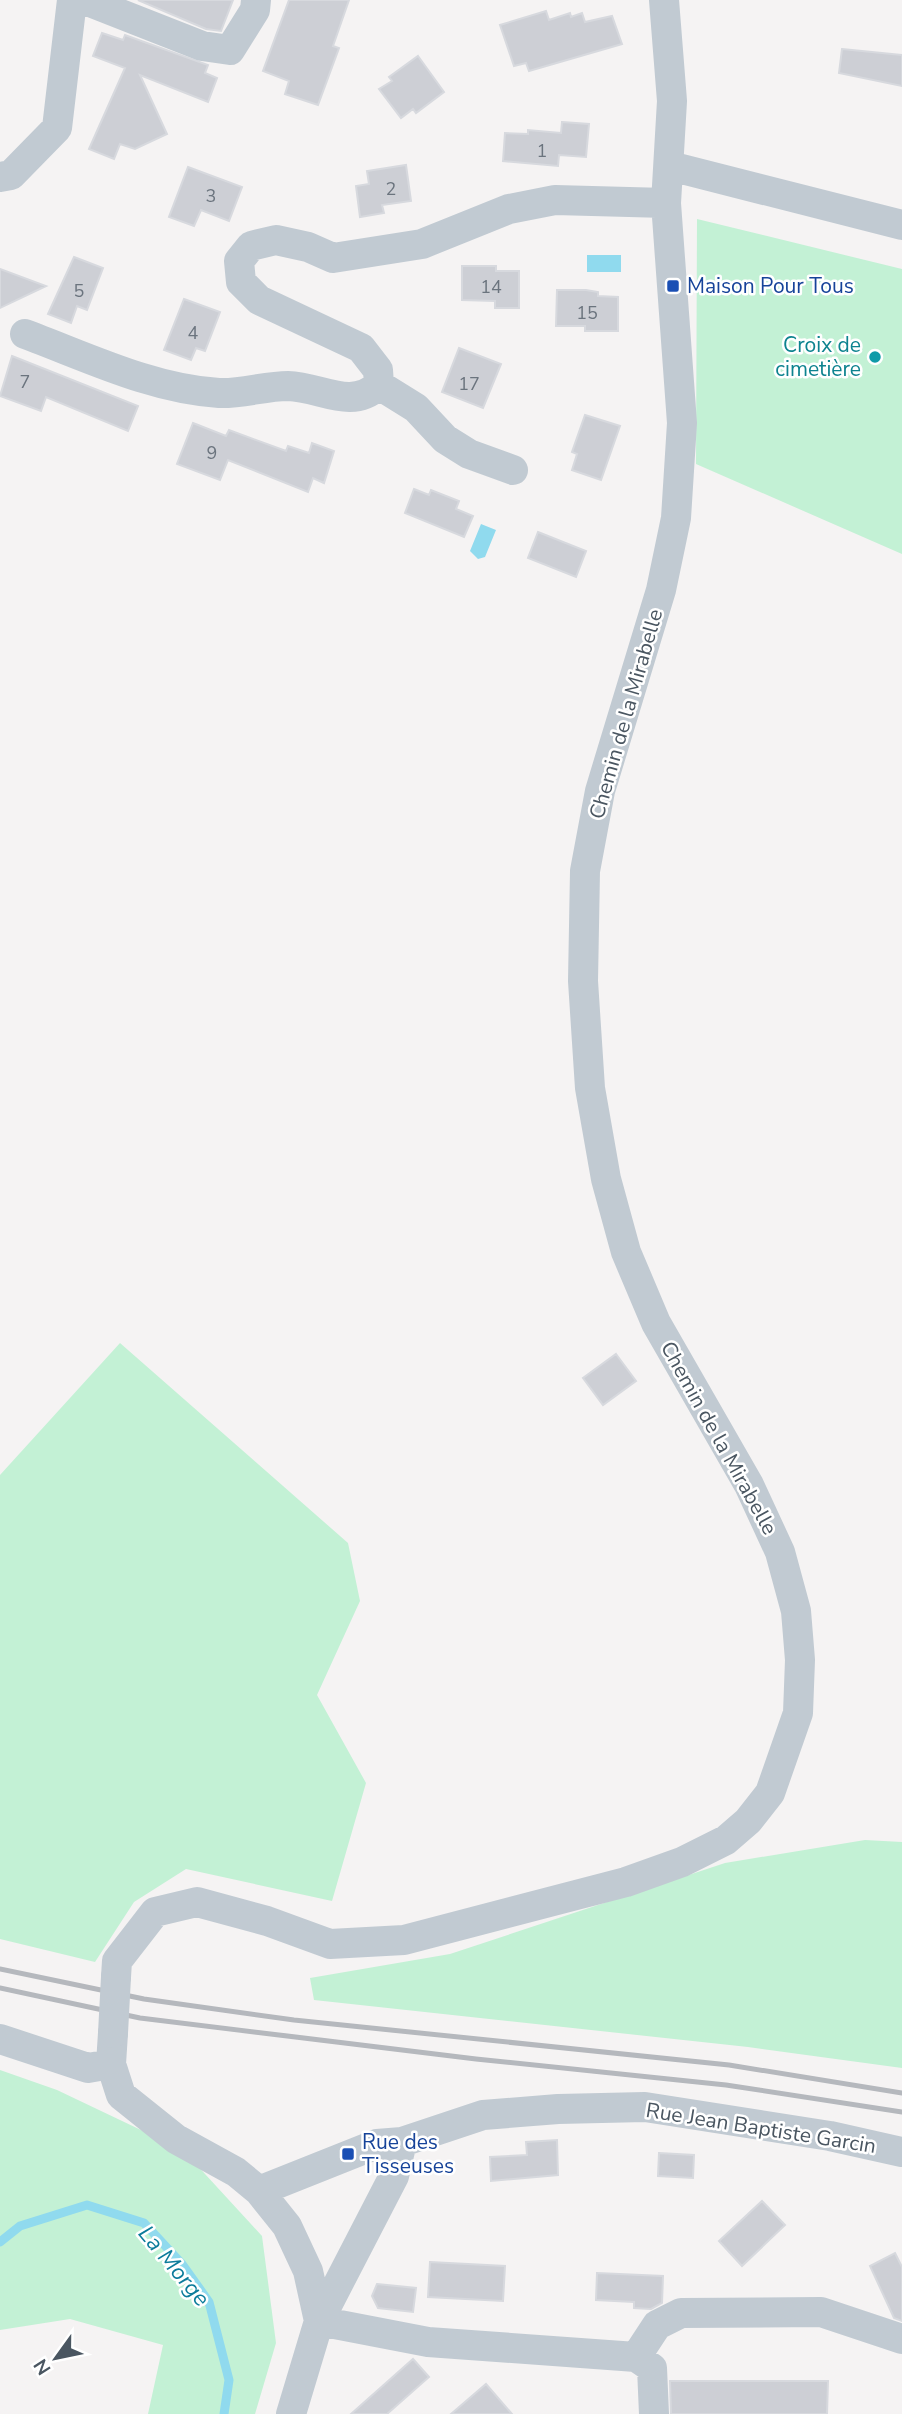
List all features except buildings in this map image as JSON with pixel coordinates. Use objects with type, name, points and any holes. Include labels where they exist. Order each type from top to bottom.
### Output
[{"type":"street","points":[[0,177],[10,175],[57,128],[72,0]]},
{"type":"street","points":[[85,0],[202,46],[230,50],[255,10],[256,0]]},
{"type":"street","name":"Chemin de la Mirabelle","points":[[291,2414],[319,2321],[308,2271],[292,2237],[259,2191],[236,2172],[176,2139],[121,2095],[111,2064],[117,1961],[155,1912],[197,1902],[267,1921],[330,1944],[404,1940],[626,1882],[682,1862],[726,1840],[748,1821],[770,1793],[784,1760],[798,1713],[800,1660],[796,1611],[780,1552],[749,1485],[656,1323],[626,1252],[606,1180],[590,1088],[583,981],[585,871],[600,791],[662,590],[676,518],[682,423],[666,203],[672,101],[664,0]]},
{"type":"street","points":[[670,166],[902,225]]},
{"type":"street","points":[[379,385],[378,370],[361,348],[259,300],[241,282],[239,261],[251,246],[276,240],[308,247],[332,258],[422,244],[509,209],[555,200],[666,203]]},
{"type":"street","points":[[25,334],[146,379],[219,393],[286,386],[312,388],[347,400],[369,394],[379,385]]},
{"type":"street","points":[[379,385],[416,408],[445,439],[469,454],[513,470]]},
{"type":"street","points":[[0,2039],[88,2068],[111,2064]]},
{"type":"street","name":"Rue Jean Baptiste Garcin","points":[[259,2191],[377,2144],[402,2143],[483,2115],[558,2109],[645,2107],[830,2136],[902,2151]]},
{"type":"street","points":[[402,2143],[394,2176],[319,2321],[428,2342],[636,2357],[652,2368],[654,2414]]},
{"type":"street","points":[[636,2357],[657,2325],[681,2313],[821,2312],[902,2339]]},
{"type":"green space","points":[[697,219],[902,269],[902,554],[696,464]]},
{"type":"green space","points":[[120,1343],[348,1543],[360,1601],[317,1695],[366,1783],[332,1901],[186,1869],[134,1902],[95,1962],[0,1939],[0,1475]]},
{"type":"green space","points":[[865,1840],[902,1842],[902,2068],[748,2047],[314,2000],[310,1978],[450,1954],[725,1863]]},
{"type":"green space","points":[[0,2070],[57,2090],[183,2150],[262,2236],[276,2343],[255,2414],[148,2414],[163,2345],[70,2319],[0,2330]]},
{"type":"water","points":[[587,255],[621,255],[621,272],[587,272]]},
{"type":"water","points":[[481,524],[496,530],[485,557],[478,559],[470,551]]},
{"type":"waterway","name":"La Morge","points":[[0,2242],[20,2226],[87,2205],[144,2223],[182,2264],[209,2302],[229,2380],[224,2414]]},
{"type":"railway","points":[[0,1969],[144,1999],[294,2020],[729,2065],[902,2093]]},
{"type":"railway","points":[[0,1988],[140,2018],[476,2059],[726,2085],[902,2112]]},
{"type":"place","name":"Maison Pour Tous","points":[[673,286]]},
{"type":"place","name":"Croix de cimetière","points":[[875,357]]},
{"type":"place","name":"Rue des Tisseuses","points":[[348,2154]]}]
